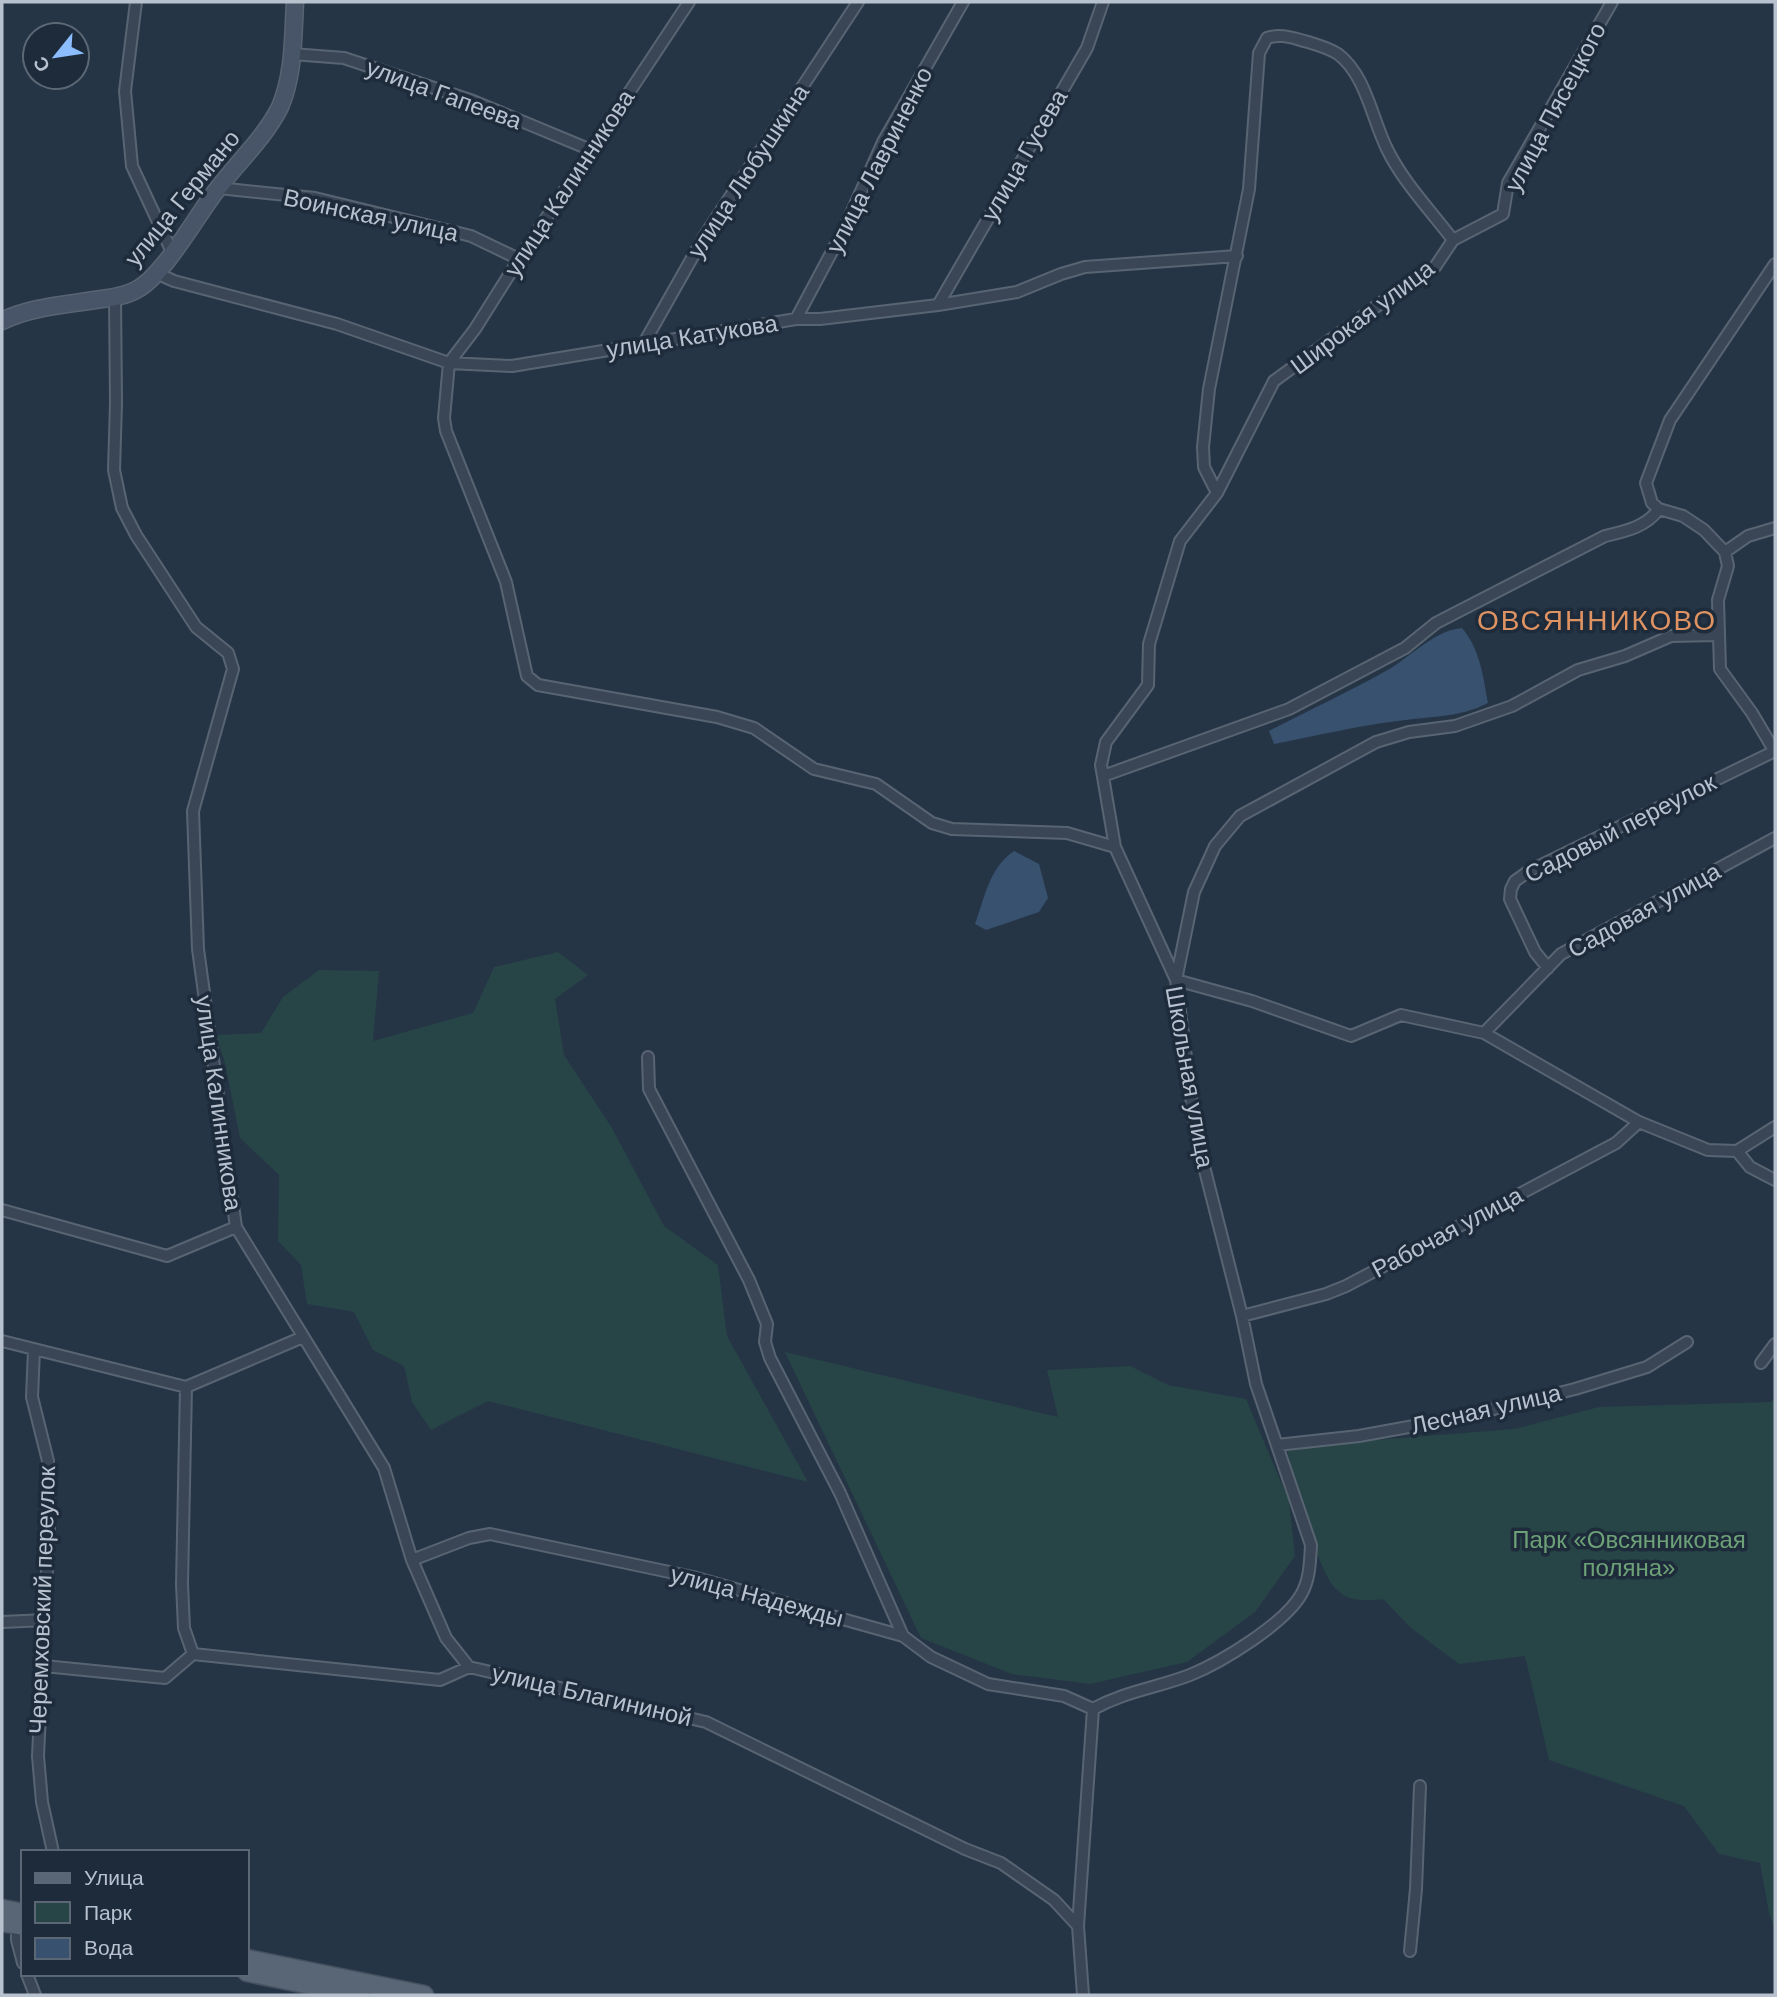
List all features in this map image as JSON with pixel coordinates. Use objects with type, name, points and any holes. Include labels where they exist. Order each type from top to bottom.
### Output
[{"type":"main road","name":"улица Германо","points":[[2,321],[19,313],[115,297],[137,290],[156,273],[218,188],[267,128],[280,105],[292,54],[295,2]]},
{"type":"main road","points":[[248,1959],[424,1995]]},
{"type":"main road","points":[[248,1972],[360,1995]]},
{"type":"street","points":[[136,2],[125,91],[132,166],[172,252]]},
{"type":"street","name":"улица Калинникова","points":[[449,363],[475,329],[688,2]]},
{"type":"street","name":"улица Любушкина","points":[[644,343],[705,235],[858,2]]},
{"type":"street","name":"улица Лавриненко","points":[[796,319],[844,229],[883,142],[963,2]]},
{"type":"street","name":"улица Гусева","points":[[937,305],[1087,48],[1103,2]]},
{"type":"street","name":"улица Пясецкого","points":[[1453,240],[1503,214],[1508,183],[1612,2]]},
{"type":"street","name":"Широкая улица","points":[[1103,776],[1101,765],[1106,742],[1148,685],[1149,644],[1180,541],[1217,493],[1274,381],[1435,267],[1453,240],[1394,161],[1358,79],[1337,54],[1321,46],[1280,34],[1267,38],[1259,53],[1249,189],[1237,256]]},
{"type":"street","name":"улица Гапеева","points":[[292,54],[344,58],[473,101],[591,150]]},
{"type":"street","name":"Воинская улица","points":[[218,188],[315,198],[471,236],[519,259]]},
{"type":"street","points":[[1217,493],[1203,467],[1203,447],[1209,390],[1237,256]]},
{"type":"street","name":"улица Катукова","points":[[156,273],[174,281],[337,324],[449,363],[512,366],[796,319],[820,319],[937,305],[1017,292],[1085,267],[1237,256]]},
{"type":"street","points":[[1775,264],[1670,420],[1646,483],[1652,503],[1659,509],[1683,516],[1704,530],[1725,552],[1728,566],[1718,600],[1720,669],[1752,713],[1775,752]]},
{"type":"street","name":"улица Калинникова","points":[[115,297],[114,470],[122,508],[136,535],[196,627],[228,653],[233,669],[193,811],[198,949],[236,1227],[384,1468],[412,1560],[446,1639],[469,1667]]},
{"type":"street","points":[[449,363],[444,418],[446,431],[506,582],[527,676],[538,685],[718,717],[754,728],[814,769],[876,785],[932,823],[952,829],[1067,833],[1115,847]]},
{"type":"street","points":[[1103,776],[1289,709],[1405,648],[1436,623],[1605,536],[1633,529],[1652,519],[1659,509]]},
{"type":"street","points":[[1725,552],[1748,536],[1775,528]]},
{"type":"street","points":[[1717,635],[1671,636],[1625,656],[1578,670],[1512,706],[1455,726],[1409,732],[1376,742],[1240,816],[1215,846],[1194,892],[1175,980],[1252,1000],[1351,1036],[1401,1015],[1484,1032],[1639,1122],[1708,1150],[1737,1152],[1775,1127]]},
{"type":"street","name":"Садовый переулок","points":[[1548,968],[1535,952],[1510,899],[1515,881],[1584,843],[1775,752]]},
{"type":"street","name":"Школьная улица","points":[[1093,1709],[1116,1697],[1189,1675],[1261,1634],[1281,1618],[1302,1593],[1310,1569],[1311,1545],[1254,1376],[1242,1315],[1196,1135],[1175,980],[1115,847],[1103,776]]},
{"type":"street","name":"Садовая улица","points":[[1484,1032],[1561,954],[1775,838]]},
{"type":"street","points":[[648,1057],[649,1089],[749,1280],[767,1324],[765,1342],[770,1358],[840,1493],[903,1636]]},
{"type":"street","name":"Рабочая улица","points":[[1242,1315],[1326,1294],[1346,1286],[1616,1143],[1639,1122]]},
{"type":"street","points":[[1737,1152],[1750,1167],[1775,1180]]},
{"type":"street","points":[[2,1210],[167,1256],[236,1227]]},
{"type":"street","points":[[2,1341],[186,1387],[303,1337]]},
{"type":"street","name":"Лесная улица","points":[[1277,1445],[1384,1432],[1458,1418],[1575,1389],[1647,1367],[1687,1342]]},
{"type":"street","points":[[1761,1363],[1775,1344]]},
{"type":"street","name":"Черемховский переулок","points":[[34,1350],[32,1397],[48,1461],[49,1528],[38,1756],[42,1802],[53,1850]]},
{"type":"street","points":[[44,1666],[165,1678],[192,1654],[184,1628],[182,1584],[186,1387]]},
{"type":"street","name":"улица Надежды","points":[[412,1560],[469,1538],[490,1534],[693,1577],[903,1636],[931,1657],[988,1684],[1064,1696],[1093,1709]]},
{"type":"street","points":[[2,1622],[46,1620]]},
{"type":"street","name":"улица Благининой","points":[[192,1654],[440,1680],[469,1667],[706,1722],[965,1849],[1001,1863],[1054,1900],[1078,1926]]},
{"type":"street","points":[[1083,1995],[1078,1926],[1093,1709]]},
{"type":"street","points":[[1410,1951],[1416,1889],[1420,1786]]},
{"type":"street","points":[[14,1918],[21,1955]]},
{"type":"street","points":[[28,1976],[35,1995]]},
{"type":"green space","points":[[558,952],[588,975],[555,999],[564,1055],[612,1128],[664,1226],[718,1265],[727,1336],[808,1482],[488,1401],[431,1430],[412,1402],[404,1366],[373,1350],[354,1312],[307,1304],[301,1265],[278,1241],[279,1175],[240,1138],[225,1063],[216,1035],[261,1033],[283,997],[319,970],[379,971],[373,1041],[473,1013],[494,967]]},
{"type":"green space","points":[[785,1352],[1058,1417],[1047,1370],[1130,1366],[1168,1385],[1246,1399],[1289,1501],[1295,1556],[1255,1612],[1187,1662],[1090,1684],[1012,1674],[921,1638]]},
{"type":"green space","name":"Парк «Овсянниковая поляна»","points":[[1775,1397],[1775,1930],[1769,1913],[1760,1863],[1719,1854],[1684,1806],[1549,1760],[1525,1656],[1459,1664],[1411,1628],[1383,1599],[1353,1599],[1337,1590],[1329,1580],[1314,1545],[1286,1447],[1514,1429],[1599,1407],[1771,1402]]},
{"type":"water","points":[[1462,628],[1477,654],[1488,703],[1455,714],[1367,726],[1274,744],[1269,731],[1361,685],[1443,633]]},
{"type":"water","points":[[1014,851],[1039,864],[1048,898],[1039,912],[986,930],[975,924],[985,894],[993,874]]},
{"type":"district","name":"ОВСЯННИКОВО","points":[[1597,620]]}]
